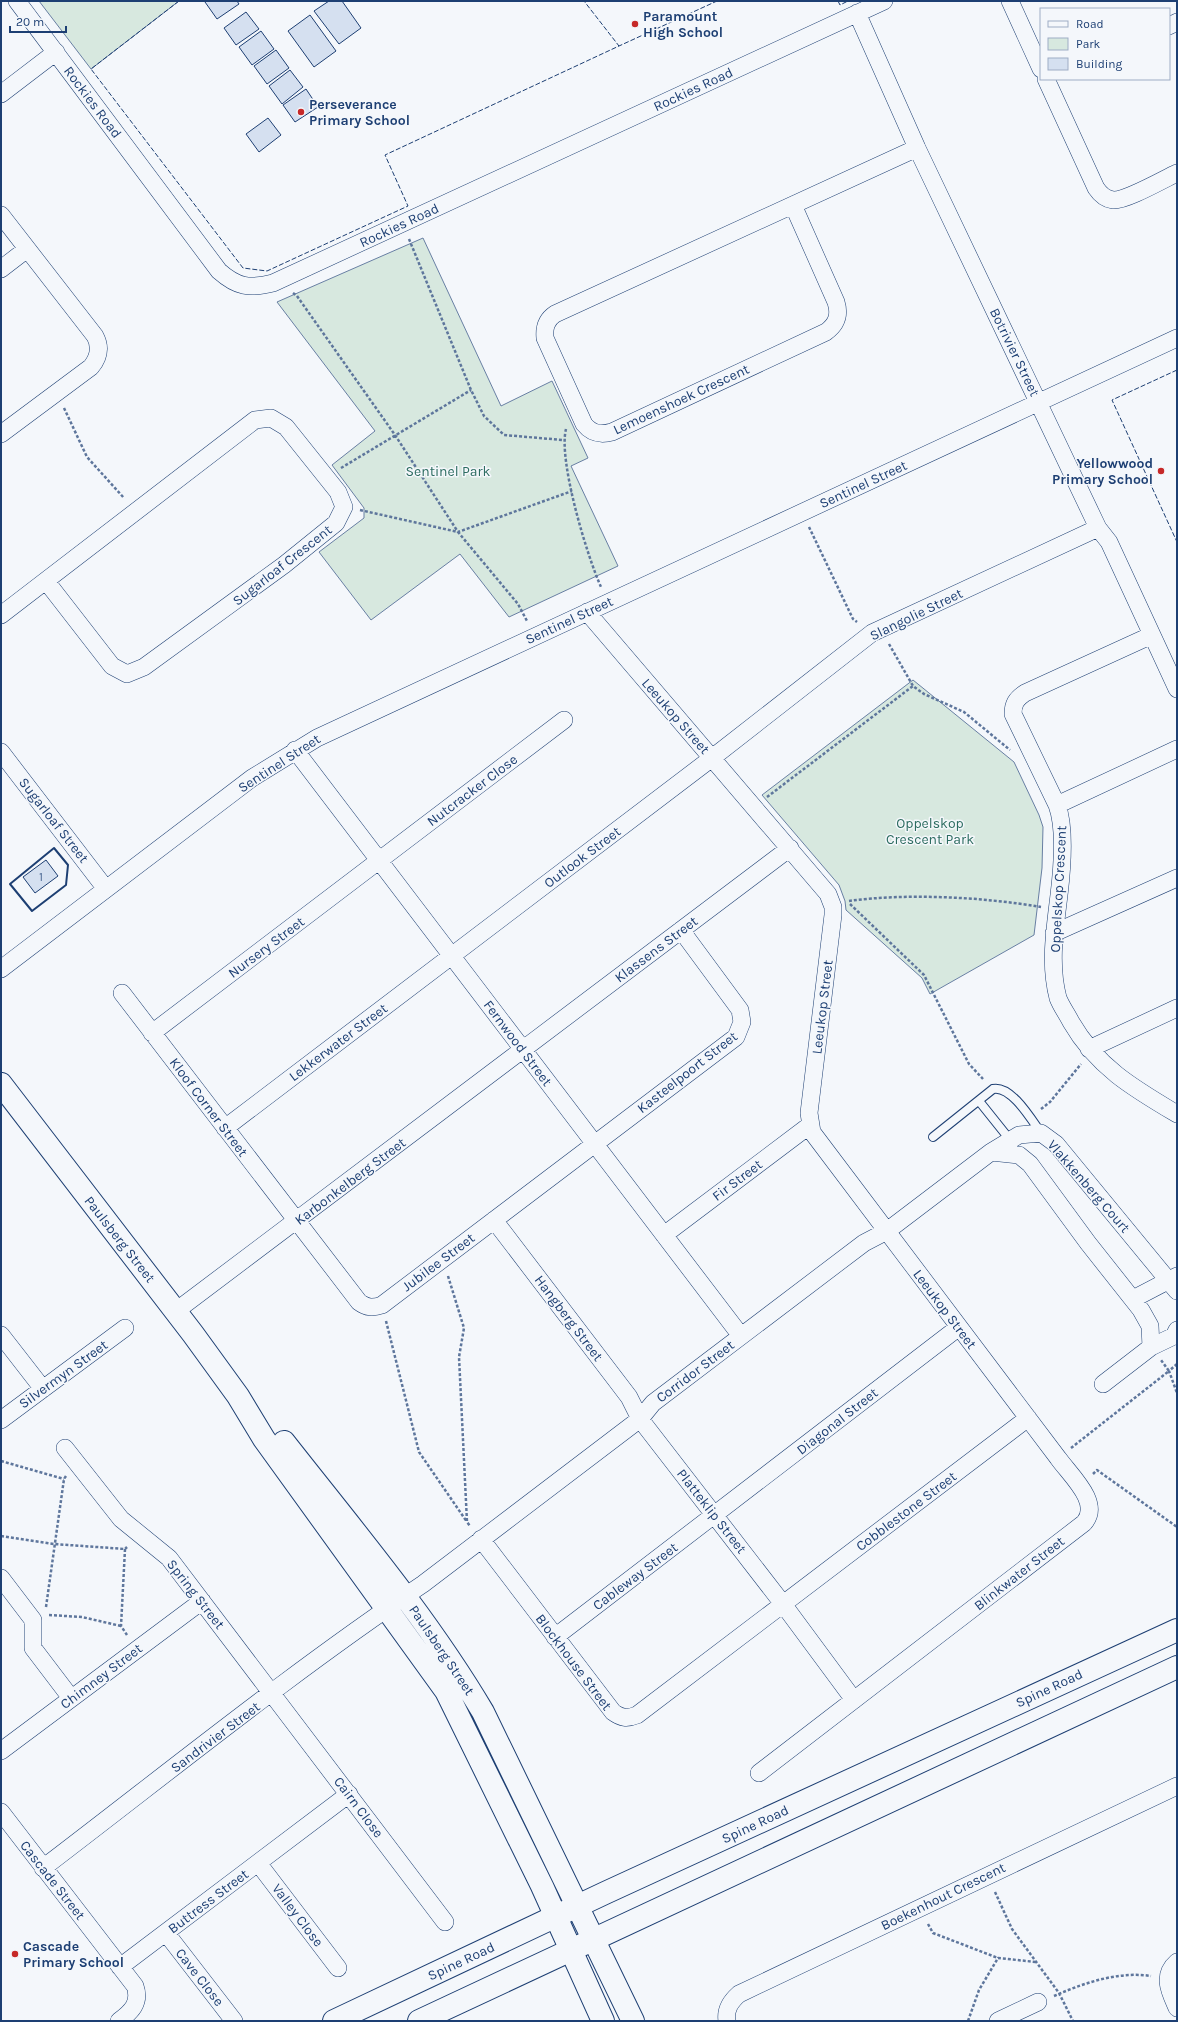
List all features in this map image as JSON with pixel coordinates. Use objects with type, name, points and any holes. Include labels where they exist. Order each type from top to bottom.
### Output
[{"type":"street","name":"Rockies Road","points":[[17,1],[219,271],[229,280],[242,286],[256,287],[273,283],[402,224],[878,2]]},
{"type":"street","points":[[1010,1],[1040,61]]},
{"type":"street","name":"Botrivier Street","points":[[857,13],[917,148],[1098,528],[1109,542],[1177,689]]},
{"type":"street","points":[[1,94],[56,52]]},
{"type":"street","points":[[1049,80],[1096,188],[1102,196],[1118,200],[1177,173]]},
{"type":"street","name":"Lemoenshoek Crescent","points":[[793,205],[836,302],[838,315],[834,325],[826,332],[612,432],[599,434],[588,429],[579,414],[545,338],[545,325],[551,316],[917,148]]},
{"type":"street","points":[[1,215],[98,341],[99,353],[92,367],[1,434]]},
{"type":"street","points":[[1,269],[27,249]]},
{"type":"street","name":"Sentinel Street","points":[[1,969],[252,778],[295,750],[340,726],[1177,338]]},
{"type":"street","points":[[1,615],[255,420],[271,418],[286,427],[338,492],[344,507]]},
{"type":"street","name":"Sugarloaf Crescent","points":[[46,581],[112,666],[127,674],[144,668],[284,565],[336,522],[344,507]]},
{"type":"street","name":"Slangolie Street","points":[[712,758],[872,633],[1098,528]]},
{"type":"street","name":"Leeukop Street","points":[[587,612],[828,894],[833,907],[809,1113],[810,1125],[816,1140],[887,1231],[1028,1418]]},
{"type":"street","name":"Oppelskop Crescent","points":[[1152,635],[1019,697],[1015,703],[1013,714],[1057,805],[1061,820],[1062,859],[1053,951],[1058,998],[1079,1037],[1100,1061],[1129,1086],[1177,1114]]},
{"type":"street","name":"Nutcracker Close","points":[[380,861],[564,720]]},
{"type":"street","points":[[1057,805],[1177,749]]},
{"type":"street","name":"Fernwood Street","points":[[295,750],[741,1336]]},
{"type":"street","name":"Sugarloaf Street","points":[[1,752],[106,889]]},
{"type":"street","name":"Outlook Street","points":[[452,955],[712,758]]},
{"type":"street","name":"Klassens Street","points":[[523,1049],[790,848]]},
{"type":"street","name":"Nursery Street","points":[[152,1033],[380,861]]},
{"type":"street","points":[[1054,933],[1177,878]]},
{"type":"street","name":"Kasteelpoort Street","points":[[595,1143],[736,1036],[741,1027],[742,1016],[740,1010],[681,930]]},
{"type":"street","name":"Lekkerwater Street","points":[[225,1128],[452,955]]},
{"type":"street","name":"Kloof Corner Street","points":[[122,993],[297,1222]]},
{"type":"street","points":[[1089,1049],[1177,1008]]},
{"type":"street","name":"Karbonkelberg Street","points":[[176,1311],[297,1222],[523,1049]]},
{"type":"street","name":"Paulsberg Street","points":[[1,1084],[176,1311],[238,1396],[264,1439],[435,1674],[457,1710],[556,1917],[603,2021]]},
{"type":"street","name":"Fir Street","points":[[664,1235],[810,1125]]},
{"type":"street","name":"Vlakkenberg Court","points":[[991,1152],[1019,1135],[1041,1133],[1056,1144],[1174,1282],[1133,1299]]},
{"type":"street","name":"Jubilee Street","points":[[382,1305],[595,1143]]},
{"type":"street","points":[[991,1152],[1019,1155],[1030,1164],[1133,1299],[1150,1326],[1151,1347]]},
{"type":"street","name":"Corridor Street","points":[[405,1597],[640,1419],[653,1403],[741,1336],[864,1243],[887,1231],[991,1152]]},
{"type":"street","name":"Hangberg Street","points":[[494,1220],[629,1397],[640,1419]]},
{"type":"street","points":[[297,1222],[359,1302],[368,1307],[382,1305]]},
{"type":"street","name":"Diagonal Street","points":[[715,1515],[959,1327]]},
{"type":"street","name":"Silvermyn Street","points":[[1,1420],[125,1328]]},
{"type":"street","points":[[1103,1384],[1151,1347],[1174,1336],[1177,1330]]},
{"type":"street","points":[[1,1335],[43,1389]]},
{"type":"street","name":"Paulsberg Street","points":[[238,1396],[274,1430],[405,1597],[471,1691],[483,1712],[633,2021]]},
{"type":"street","name":"Blinkwater Street","points":[[759,1773],[1084,1523],[1089,1514],[1089,1503],[1078,1485],[1028,1418]]},
{"type":"street","name":"Cobblestone Street","points":[[783,1604],[1028,1418]]},
{"type":"street","name":"Platteklip Street","points":[[640,1419],[783,1604]]},
{"type":"street","name":"Spring Street","points":[[65,1448],[121,1519],[169,1558],[273,1693]]},
{"type":"street","name":"Cableway Street","points":[[555,1637],[715,1515]]},
{"type":"street","name":"Blockhouse Street","points":[[481,1540],[613,1712],[624,1718],[630,1718],[637,1715],[783,1604]]},
{"type":"street","points":[[1,1578],[33,1620],[33,1648],[71,1698]]},
{"type":"street","name":"Sandrivier Street","points":[[43,1868],[386,1608],[405,1597]]},
{"type":"street","name":"Chimney Street","points":[[1,1751],[137,1648],[202,1601]]},
{"type":"street","points":[[783,1604],[854,1700]]},
{"type":"street","name":"Spine Road","points":[[334,2021],[578,1906],[1177,1630]]},
{"type":"street","points":[[419,2021],[1177,1667]]},
{"type":"street","name":"Cairn Close","points":[[273,1693],[445,1922]]},
{"type":"street","name":"Boekenhout Crescent","points":[[727,2021],[728,2008],[732,2000],[739,1994],[1177,1786]]},
{"type":"street","name":"Buttress Street","points":[[120,1967],[349,1794]]},
{"type":"street","name":"Cascade Street","points":[[1,1812],[120,1967]]},
{"type":"street","name":"Valley Close","points":[[258,1863],[338,1968]]},
{"type":"street","name":"Cave Close","points":[[166,1933],[234,2021]]},
{"type":"street","points":[[1177,1962],[1169,1972],[1168,1978],[1168,1989],[1177,2008]]},
{"type":"street","points":[[119,2021],[132,2010],[137,1997],[135,1986],[120,1967]]},
{"type":"street","points":[[998,2021],[1038,2002]]},
{"type":"lane","points":[[933,1137],[993,1089],[1004,1089],[1009,1093],[1041,1133]]},
{"type":"lane","points":[[979,1101],[1011,1141]]},
{"type":"path","points":[[402,224],[415,251],[471,390],[484,416],[504,435],[563,440]]},
{"type":"path","points":[[273,283],[297,296],[395,436],[458,532],[518,604],[536,636]]},
{"type":"path","points":[[326,477],[471,390]]},
{"type":"path","points":[[56,393],[87,457],[136,512]]},
{"type":"path","points":[[568,425],[563,440],[566,465],[583,536],[597,577]]},
{"type":"path","points":[[344,507],[382,513],[458,532],[572,491]]},
{"type":"path","points":[[803,512],[816,543],[853,618],[890,645],[912,686],[924,694],[964,712],[1019,757],[1031,752]]},
{"type":"path","points":[[755,808],[912,686]]},
{"type":"path","points":[[993,1089],[968,1064],[924,975],[847,901],[883,896],[976,900],[1057,910]]},
{"type":"path","points":[[1029,1117],[1050,1102],[1079,1068],[1089,1049]]},
{"type":"path","points":[[438,1263],[449,1278],[464,1328],[459,1357],[467,1522]]},
{"type":"path","points":[[382,1305],[419,1452],[481,1540]]},
{"type":"path","points":[[1151,1347],[1169,1371],[1177,1393]]},
{"type":"path","points":[[1058,1458],[1177,1364]]},
{"type":"path","points":[[1,1460],[64,1479]]},
{"type":"path","points":[[45,1608],[64,1479],[77,1463]]},
{"type":"path","points":[[1078,1485],[1097,1470],[1177,1527]]},
{"type":"path","points":[[1,1536],[54,1544],[125,1549],[142,1536]]},
{"type":"path","points":[[125,1549],[121,1626],[137,1648]]},
{"type":"path","points":[[44,1615],[82,1617],[121,1626]]},
{"type":"path","points":[[986,1876],[1012,1929],[1059,1994],[1072,2021]]},
{"type":"path","points":[[920,1908],[933,1933],[998,1958],[1036,1962]]},
{"type":"path","points":[[968,2021],[979,1990],[998,1958]]},
{"type":"path","points":[[1038,2002],[1084,1983],[1135,1973],[1168,1978]]},
{"type":"green space","points":[[39,1],[179,1],[91,69]]},
{"type":"green space","name":"Sentinel Park","points":[[423,238],[501,406],[552,381],[588,458],[571,466],[618,566],[509,617],[460,554],[371,620],[319,552],[364,518],[364,508],[332,465],[375,431],[277,302]]},
{"type":"green space","name":"Oppelskop Crescent Park","points":[[913,680],[1014,762],[1039,815],[1043,827],[1042,868],[1034,935],[930,994],[922,978],[846,910],[845,901],[839,885],[762,795]]},
{"type":"building","points":[[237,1],[239,4],[217,19],[205,2]]},
{"type":"building","points":[[329,1],[342,1],[361,28],[339,44],[314,11]]},
{"type":"building","points":[[246,12],[259,29],[236,45],[224,28]]},
{"type":"building","points":[[310,15],[336,51],[314,67],[288,31]]},
{"type":"building","points":[[261,31],[274,49],[252,65],[239,47]]},
{"type":"building","points":[[276,50],[289,68],[267,84],[254,66]]},
{"type":"building","points":[[290,70],[303,87],[282,104],[269,86]]},
{"type":"building","points":[[306,89],[318,107],[295,122],[283,105]]},
{"type":"building","points":[[268,118],[281,135],[259,152],[246,134]]},
{"type":"building","points":[[46,860],[58,876],[35,893],[23,877]]},
{"type":"fence","points":[[179,1],[91,69],[243,268],[267,271],[408,206],[385,155],[619,46],[584,1]]},
{"type":"fence","points":[[618,45],[619,46],[717,1]]},
{"type":"fence","points":[[838,1],[840,5],[848,1]]},
{"type":"fence","points":[[1177,370],[1112,400],[1177,542]]},
{"type":"wall","points":[[54,848],[68,865],[66,885],[32,911],[10,884],[54,848]]},
{"type":"place","name":"Paramount High School","points":[[635,24]]},
{"type":"place","name":"Perseverance Primary School","points":[[301,112]]},
{"type":"place","name":"Yellowwood Primary School","points":[[1161,471]]},
{"type":"place","name":"Cascade Primary School","points":[[15,1954]]}]
